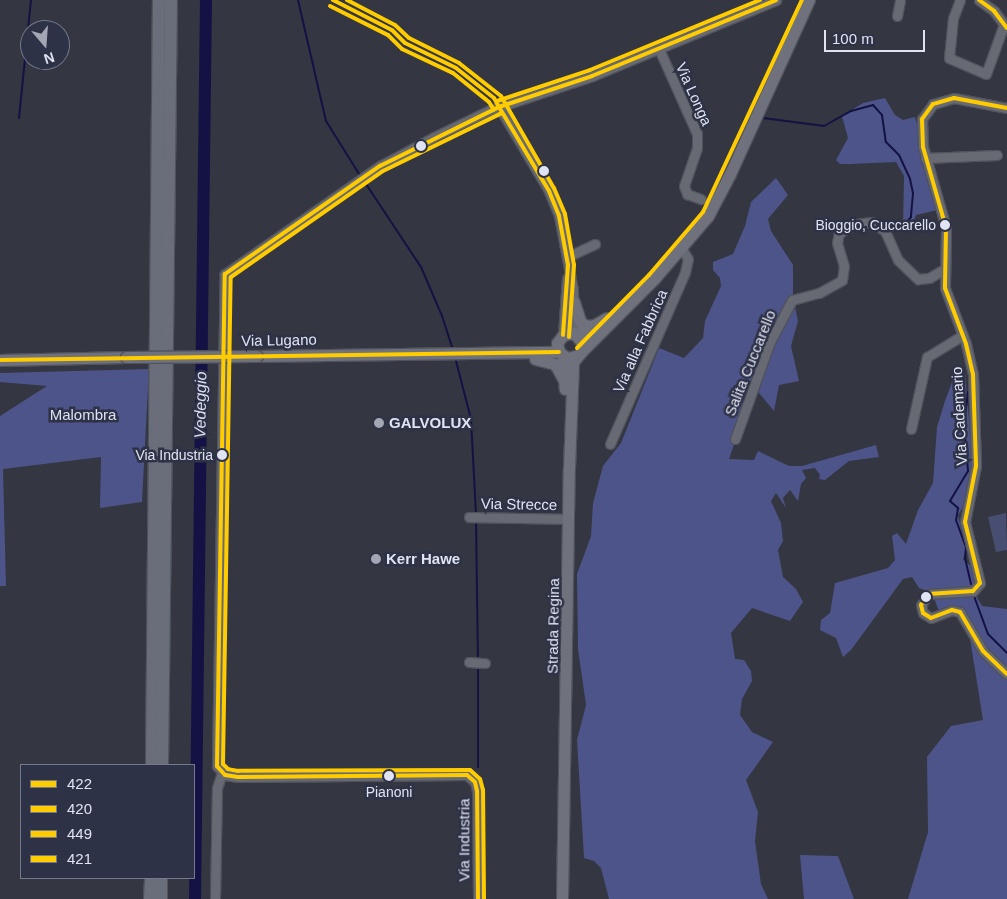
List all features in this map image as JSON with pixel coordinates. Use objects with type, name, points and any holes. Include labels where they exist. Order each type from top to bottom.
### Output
[{"type":"highway","points":[[152,764],[160,0]]},
{"type":"highway","points":[[162,764],[171,0]]},
{"type":"highway","points":[[150,899],[151,879]]},
{"type":"highway","points":[[161,879],[161,899]]},
{"type":"main road","points":[[565,342],[602,322],[672,259],[682,249],[717,200],[809,0]]},
{"type":"main road","points":[[565,342],[571,358],[580,354],[672,259]]},
{"type":"main road","points":[[572,421],[582,361],[642,297],[654,279]]},
{"type":"main road","points":[[574,302],[583,324],[591,326],[602,322]]},
{"type":"main road","points":[[453,352],[540,348],[582,340],[580,354]]},
{"type":"main road","points":[[565,342],[569,468]]},
{"type":"main road","name":"Via Lugano","points":[[0,360],[453,352],[479,354],[565,342]]},
{"type":"main road","points":[[479,354],[548,360],[559,368],[565,385]]},
{"type":"main road","name":"Strada Regina","points":[[562,899],[569,468],[573,365],[580,354]]},
{"type":"street","points":[[216,899],[217,788],[222,773],[217,762],[225,274],[362,178],[434,136],[499,106],[564,86],[776,0]]},
{"type":"street","points":[[897,16],[900,0]]},
{"type":"street","points":[[960,0],[954,13],[948,57],[986,74],[1006,26],[979,0]]},
{"type":"street","name":"Via Longa","points":[[659,49],[697,134],[697,148],[684,186],[687,194],[701,199]]},
{"type":"street","name":"Via Cademario","points":[[1007,108],[960,98],[933,104],[922,119],[925,158],[944,220],[943,270],[946,296],[963,335],[973,374],[976,455],[974,488],[965,522],[980,583],[973,591],[928,594],[922,600],[921,608],[931,618],[952,610],[960,612],[982,651],[1007,674]]},
{"type":"street","points":[[499,106],[549,191],[559,216],[574,302],[565,342]]},
{"type":"street","points":[[925,158],[997,155]]},
{"type":"street","name":"Salita Cuccarello","points":[[735,439],[786,309],[797,297],[819,293],[842,280],[844,266],[837,243],[839,233],[844,229],[864,222],[880,226],[898,260],[918,279],[929,278],[943,270]]},
{"type":"street","points":[[568,261],[595,244]]},
{"type":"street","name":"Via alla Fabbrica","points":[[610,444],[685,272],[688,260],[682,249]]},
{"type":"street","points":[[565,342],[568,261]]},
{"type":"street","points":[[911,429],[927,357],[963,335]]},
{"type":"street","name":"Via Strecce","points":[[469,516],[569,519]]},
{"type":"street","name":"Via Industria","points":[[222,773],[238,777],[467,775],[475,782],[477,791],[478,899]]},
{"type":"shaded area","points":[[1006,513],[1007,550],[996,552],[988,517]]},
{"type":"green space","points":[[885,98],[895,115],[903,120],[915,117],[942,209],[916,215],[912,228],[903,227],[904,176],[896,162],[840,164],[836,160],[848,138],[842,116],[863,103]]},
{"type":"green space","points":[[776,178],[788,195],[768,219],[771,231],[793,265],[793,297],[798,321],[791,346],[799,381],[779,385],[774,411],[754,387],[729,459],[754,460],[758,451],[789,466],[802,466],[876,445],[879,457],[849,461],[825,480],[819,479],[820,475],[815,468],[802,470],[806,478],[801,484],[798,501],[790,490],[783,498],[786,508],[776,493],[771,501],[781,523],[783,541],[778,550],[783,577],[796,589],[803,602],[790,621],[752,608],[731,633],[735,659],[744,660],[751,671],[752,681],[742,699],[740,715],[752,732],[773,742],[746,780],[758,812],[755,841],[761,884],[768,899],[609,899],[601,868],[594,861],[584,858],[577,740],[586,705],[578,649],[577,574],[591,536],[593,503],[603,466],[621,443],[659,348],[684,358],[703,338],[705,321],[721,286],[720,278],[713,270],[713,262],[733,254],[745,226],[751,202]]},
{"type":"green space","name":"Malombra","points":[[149,369],[142,502],[100,508],[101,457],[3,469],[6,586],[0,586],[0,416],[47,386],[0,382],[0,373]]},
{"type":"green space","points":[[965,373],[972,456],[968,499],[958,515],[966,551],[963,559],[977,572],[980,580],[973,591],[982,606],[1007,609],[1007,899],[908,899],[928,832],[927,757],[951,726],[983,720],[968,626],[962,613],[941,616],[932,593],[919,588],[912,577],[903,579],[851,650],[843,657],[836,638],[820,630],[821,620],[830,613],[835,583],[888,568],[895,560],[892,536],[897,533],[906,544],[918,510],[933,483],[937,427],[945,401],[954,377]]},
{"type":"green space","points":[[800,855],[838,856],[854,899],[804,899]]},
{"type":"waterway","points":[[19,118],[31,0]]},
{"type":"waterway","name":"Vedeggio","points":[[195,899],[206,0]]},
{"type":"waterway","points":[[298,0],[326,121],[361,177]]},
{"type":"waterway","points":[[763,118],[824,126],[851,111],[873,105],[882,115],[886,142],[899,155],[910,179],[913,193],[911,217],[907,222]]},
{"type":"waterway","points":[[364,181],[421,267],[442,316],[453,350]]},
{"type":"waterway","points":[[455,357],[471,419],[476,514]]},
{"type":"waterway","points":[[968,392],[964,424],[968,471],[950,501],[958,508],[956,520],[966,547],[965,558],[971,584]]},
{"type":"waterway","points":[[476,520],[478,660]]},
{"type":"waterway","points":[[974,596],[988,634],[1007,653]]},
{"type":"waterway","points":[[478,664],[478,767]]},
{"type":"transit line","name":"420","points":[[333,0],[392,30],[405,43],[456,68],[494,98],[499,107]]},
{"type":"transit line","name":"421","points":[[347,0],[395,25],[409,38],[459,63],[501,96],[554,188],[565,214],[574,265],[569,337]]},
{"type":"transit line","name":"421","points":[[497,101],[590,70],[760,0]]},
{"type":"transit line","name":"422","points":[[499,107],[592,76],[776,0]]},
{"type":"transit line","name":"421","points":[[577,348],[649,275],[703,212],[802,0]]},
{"type":"transit line","name":"422","points":[[979,0],[994,11],[1007,28]]},
{"type":"transit line","name":"449","points":[[330,6],[388,35],[402,49],[453,73],[489,102],[494,110]]},
{"type":"transit line","name":"422","points":[[1007,108],[954,98],[933,104],[922,119],[923,147],[946,228],[945,288],[966,344],[973,374],[976,466],[965,522],[980,583],[973,591],[928,594],[921,605],[923,613],[931,618],[952,610],[960,612],[983,651],[1007,674]]},
{"type":"transit line","name":"422","points":[[499,107],[549,191],[559,216],[568,265],[563,335]]},
{"type":"transit line","name":"420","points":[[478,899],[477,791],[475,782],[467,775],[238,777],[225,775],[217,766],[225,274],[380,166],[499,107]]},
{"type":"transit line","name":"449","points":[[484,899],[483,790],[480,779],[470,770],[238,771],[228,769],[223,764],[231,277],[383,171],[502,113]]},
{"type":"transit line","name":"422","points":[[0,360],[559,352]]},
{"type":"place","name":"Bioggio, Cuccarello","points":[[945,225]]},
{"type":"place","name":"GALVOLUX","points":[[379,423]]},
{"type":"place","name":"Via Industria","points":[[222,455]]},
{"type":"place","name":"Kerr Hawe","points":[[376,559]]},
{"type":"place","name":"Pianoni","points":[[389,776]]}]
